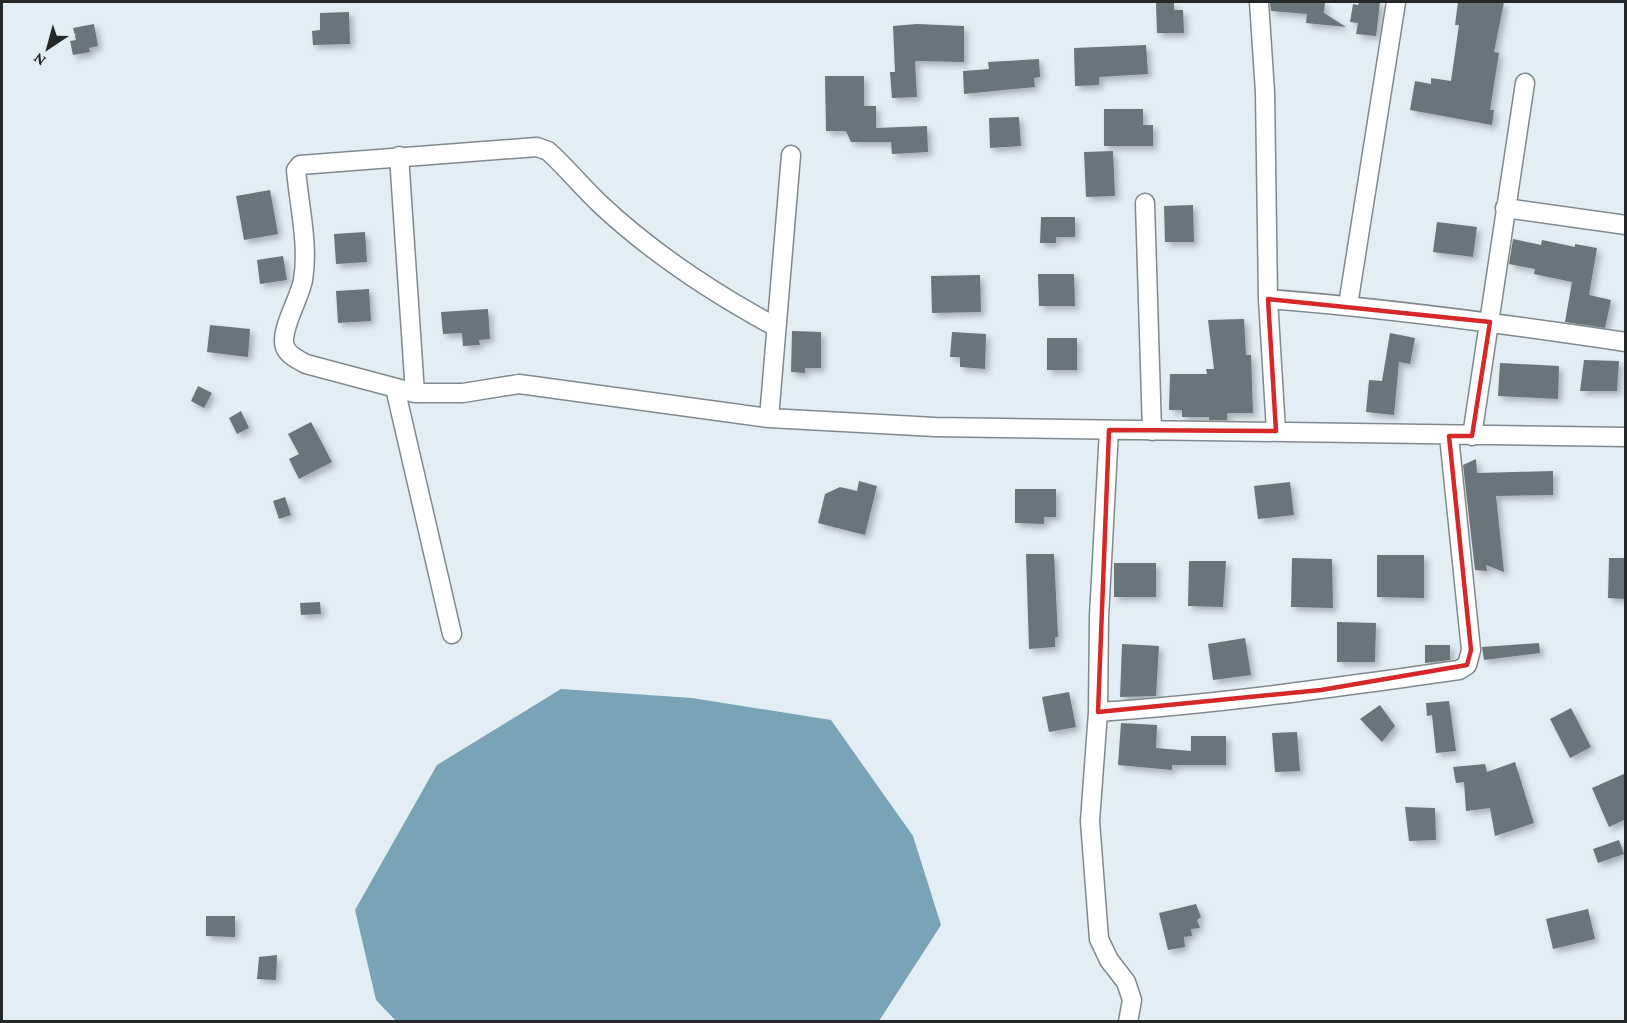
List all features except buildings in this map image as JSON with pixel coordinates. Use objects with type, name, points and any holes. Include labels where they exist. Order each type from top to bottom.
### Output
[{"type":"street","points":[[1259,2],[1265,92],[1268,299],[1276,431]]},
{"type":"street","points":[[1348,305],[1396,2]]},
{"type":"street","points":[[1472,436],[1525,83]]},
{"type":"street","points":[[776,327],[729,301],[661,254],[601,204],[548,151],[521,146],[297,166],[305,262],[298,297],[284,334],[285,347],[292,356],[306,364],[415,393],[463,393],[519,384],[770,418],[935,427],[1626,437]]},
{"type":"street","points":[[770,418],[791,155]]},
{"type":"street","points":[[399,156],[415,393]]},
{"type":"street","points":[[1145,202],[1152,431]]},
{"type":"street","points":[[1505,208],[1626,225]]},
{"type":"street","points":[[1268,299],[1348,305],[1490,322],[1626,342]]},
{"type":"street","points":[[395,388],[452,634]]},
{"type":"street","points":[[1109,430],[1099,617],[1098,712],[1090,821],[1099,939],[1109,960],[1126,982],[1132,1000],[1128,1022]]},
{"type":"street","points":[[1098,712],[1200,705],[1321,690],[1459,670],[1467,664],[1471,650],[1449,436]]},
{"type":"highlighted area","points":[[1268,299],[1490,322],[1472,436],[1449,436],[1471,650],[1467,665],[1321,690],[1098,712],[1109,430],[1276,431]]},
{"type":"water","points":[[561,689],[692,698],[831,720],[913,836],[941,925],[879,1021],[397,1022],[376,1000],[355,910],[437,765]]}]
